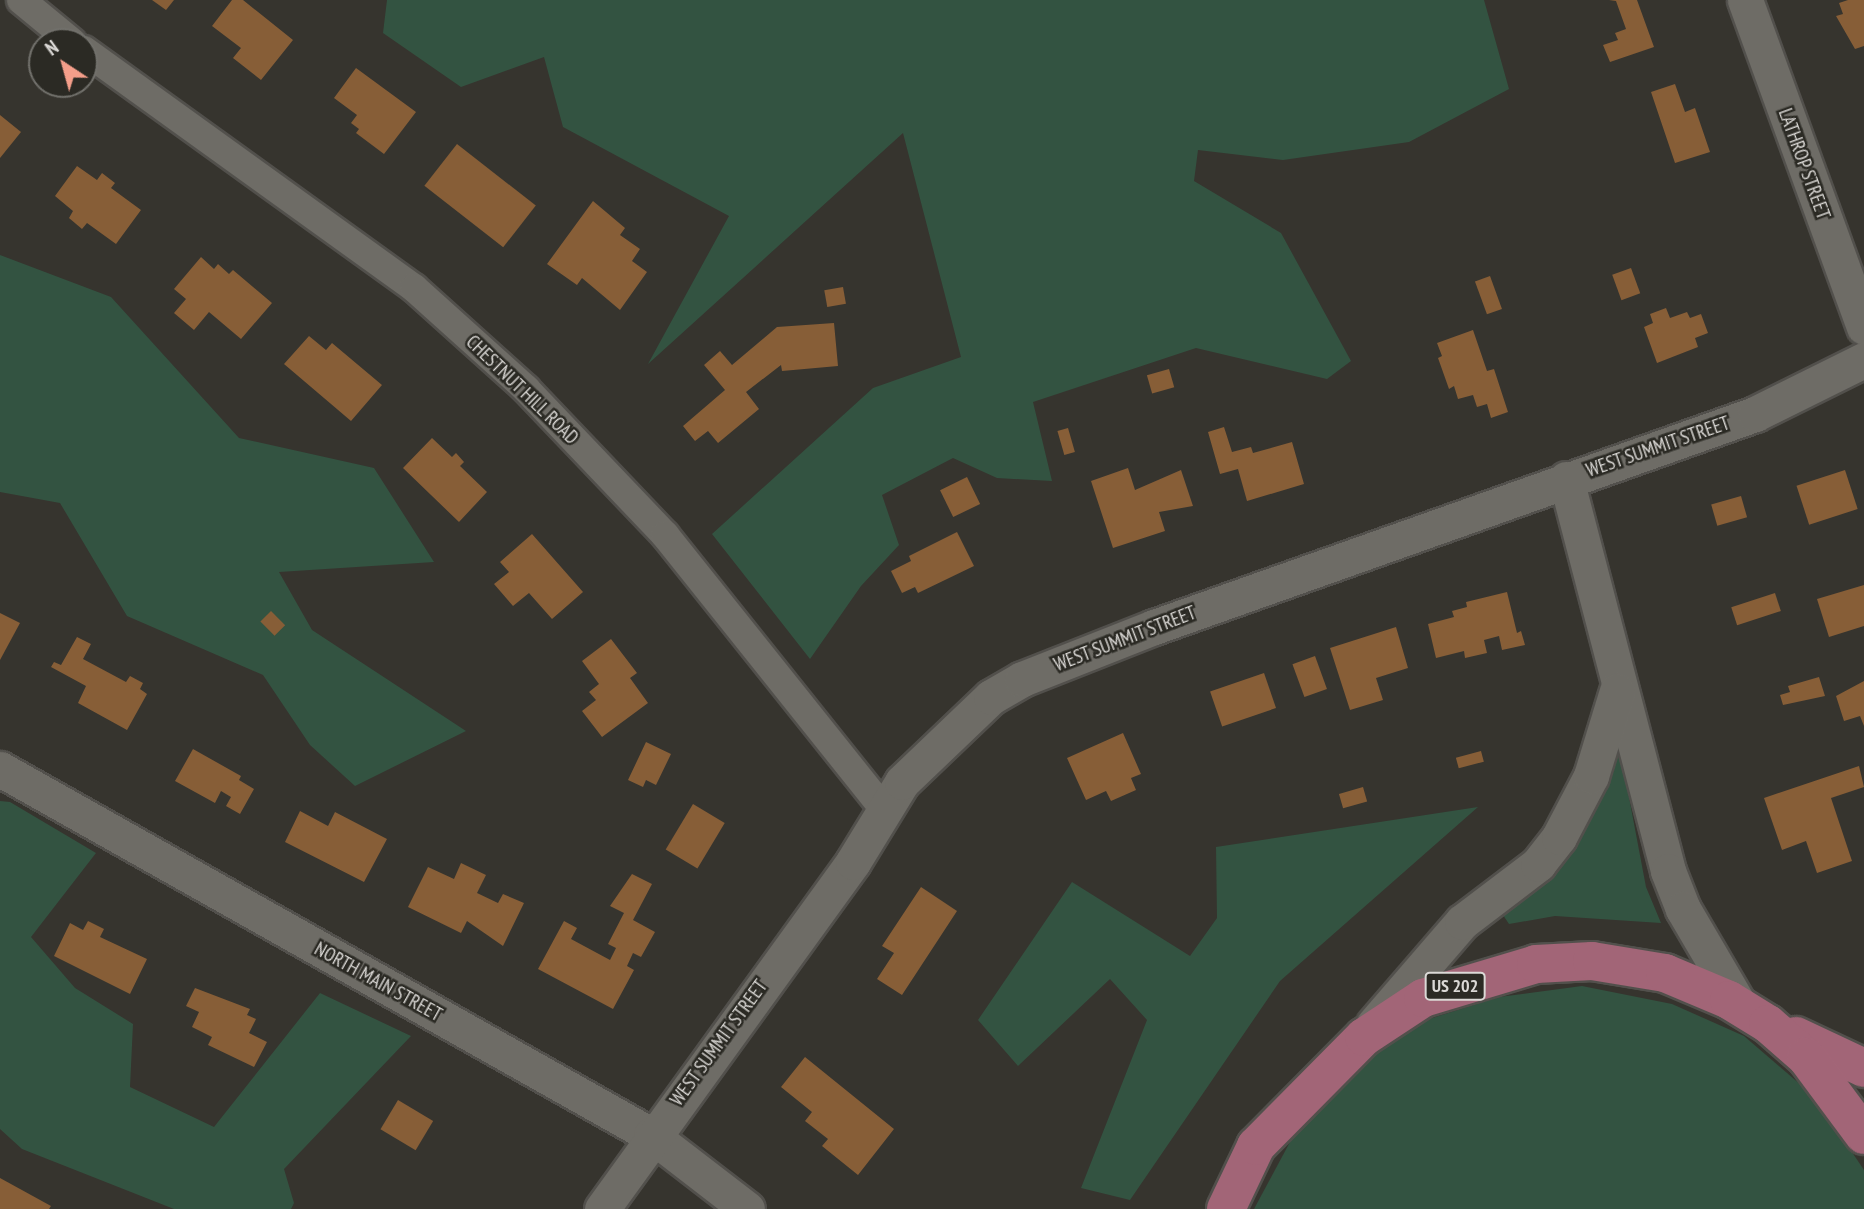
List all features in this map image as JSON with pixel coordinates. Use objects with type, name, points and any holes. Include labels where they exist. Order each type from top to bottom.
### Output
[{"type":"main road","name":"US 202","points":[[1224,1201],[1256,1146],[1364,1037],[1403,1008],[1445,990],[1513,968],[1564,961],[1665,973],[1864,1068]]},
{"type":"main road","points":[[1754,1014],[1825,1077],[1864,1135]]},
{"type":"street","points":[[21,0],[55,28]]},
{"type":"street","name":"LATHROP STREET","points":[[1745,0],[1864,327]]},
{"type":"street","name":"CHESTNUT HILL ROAD","points":[[98,60],[414,288],[526,389],[665,535],[884,810]]},
{"type":"street","name":"WEST SUMMIT STREET","points":[[602,1209],[651,1135],[853,862],[884,810],[923,758],[991,697],[1022,679],[1566,479],[1755,414],[1864,360]]},
{"type":"street","points":[[1566,479],[1618,687],[1673,883],[1754,1014]]},
{"type":"street","points":[[1364,1037],[1462,922],[1538,864],[1559,837],[1591,776],[1618,687]]},
{"type":"street","name":"NORTH MAIN STREET","points":[[0,769],[651,1135],[747,1209]]},
{"type":"green space","points":[[387,0],[1484,0],[1509,89],[1409,142],[1283,160],[1198,150],[1194,181],[1281,233],[1351,361],[1327,379],[1196,348],[1033,402],[1052,481],[997,478],[953,458],[882,495],[899,545],[861,586],[810,659],[712,534],[873,388],[961,357],[903,133],[648,364],[729,216],[563,127],[544,57],[461,87],[383,33]]},
{"type":"green space","points":[[0,255],[111,297],[239,438],[374,468],[434,562],[279,572],[312,630],[466,731],[355,786],[310,745],[263,675],[127,616],[60,503],[0,492]]},
{"type":"green space","points":[[1614,755],[1621,755],[1646,887],[1661,923],[1555,916],[1509,924],[1503,915],[1540,885],[1572,846]]},
{"type":"green space","points":[[0,801],[10,802],[96,853],[31,937],[75,988],[133,1024],[130,1087],[214,1127],[320,993],[411,1036],[284,1169],[294,1203],[291,1209],[174,1209],[22,1149],[0,1129]]},
{"type":"green space","points":[[1478,807],[1280,981],[1130,1200],[1081,1188],[1147,1020],[1110,979],[1018,1066],[978,1020],[1072,882],[1190,956],[1217,918],[1216,847]]},
{"type":"green space","points":[[1582,986],[1672,1004],[1744,1036],[1815,1097],[1864,1170],[1864,1209],[1254,1209],[1298,1127],[1355,1068],[1429,1019],[1499,997]]},
{"type":"building","points":[[152,0],[174,0],[166,10]]},
{"type":"building","points":[[232,0],[243,0],[293,40],[261,80],[233,58],[241,48],[212,26]]},
{"type":"building","points":[[1609,0],[1637,0],[1654,47],[1610,62],[1603,45],[1618,40],[1615,33],[1626,29],[1616,1]]},
{"type":"building","points":[[1864,0],[1864,46],[1855,49],[1836,16],[1843,14],[1839,3]]},
{"type":"building","points":[[356,68],[416,112],[384,154],[356,133],[359,129],[351,123],[357,115],[334,98]]},
{"type":"building","points":[[1675,84],[1685,112],[1695,108],[1710,152],[1675,163],[1651,92]]},
{"type":"building","points":[[0,115],[21,132],[0,158]]},
{"type":"building","points":[[457,144],[536,206],[503,247],[424,186]]},
{"type":"building","points":[[77,166],[97,180],[102,173],[115,183],[111,188],[141,210],[116,244],[87,223],[82,229],[69,218],[73,211],[55,196]]},
{"type":"building","points":[[593,201],[625,228],[620,235],[640,249],[632,261],[647,272],[620,310],[582,278],[577,285],[547,264]]},
{"type":"building","points":[[201,257],[214,269],[218,264],[229,274],[233,270],[272,303],[241,339],[209,312],[194,330],[174,313],[186,299],[174,289]]},
{"type":"building","points":[[1631,268],[1640,293],[1621,300],[1612,275]]},
{"type":"building","points":[[1490,276],[1502,309],[1487,314],[1475,281]]},
{"type":"building","points":[[843,287],[846,304],[827,307],[824,290]]},
{"type":"building","points":[[1666,308],[1670,318],[1687,312],[1690,318],[1701,314],[1708,333],[1695,338],[1698,347],[1657,363],[1644,327],[1653,323],[1650,314]]},
{"type":"building","points":[[834,323],[838,366],[782,371],[781,365],[746,392],[759,409],[718,443],[708,431],[695,441],[683,426],[725,390],[704,365],[720,351],[732,365],[777,327]]},
{"type":"building","points":[[1473,330],[1487,371],[1494,369],[1508,412],[1491,418],[1487,404],[1477,407],[1473,395],[1458,399],[1454,386],[1449,389],[1438,358],[1442,356],[1437,343]]},
{"type":"building","points":[[309,336],[326,350],[332,343],[382,385],[351,421],[284,364]]},
{"type":"building","points":[[1169,369],[1174,387],[1152,394],[1147,375]]},
{"type":"building","points":[[1224,427],[1232,452],[1251,447],[1253,453],[1292,442],[1304,484],[1247,501],[1238,469],[1220,474],[1208,432]]},
{"type":"building","points":[[1068,428],[1075,452],[1064,455],[1057,431]]},
{"type":"building","points":[[432,438],[452,457],[456,453],[464,462],[460,466],[487,492],[459,522],[403,468]]},
{"type":"building","points":[[1128,468],[1135,490],[1181,470],[1193,506],[1159,512],[1165,531],[1113,548],[1091,481]]},
{"type":"building","points":[[1845,470],[1858,509],[1809,525],[1796,486]]},
{"type":"building","points":[[967,477],[980,504],[953,517],[940,490]]},
{"type":"building","points":[[1741,496],[1747,517],[1717,526],[1711,505]]},
{"type":"building","points":[[957,532],[974,566],[918,593],[915,587],[902,593],[891,571],[911,561],[909,556]]},
{"type":"building","points":[[532,534],[583,592],[552,619],[529,593],[513,606],[494,584],[509,572],[500,562]]},
{"type":"building","points":[[1864,585],[1864,626],[1829,637],[1817,599]]},
{"type":"building","points":[[1507,592],[1517,633],[1521,631],[1525,645],[1502,650],[1499,636],[1484,640],[1487,653],[1465,658],[1464,651],[1436,658],[1428,624],[1454,617],[1452,611],[1467,607],[1466,602]]},
{"type":"building","points":[[1775,593],[1781,611],[1737,625],[1731,607]]},
{"type":"building","points":[[271,611],[285,625],[275,636],[260,622]]},
{"type":"building","points":[[0,613],[20,623],[0,660]]},
{"type":"building","points":[[1396,627],[1408,668],[1376,678],[1383,700],[1350,710],[1330,648]]},
{"type":"building","points":[[77,637],[91,644],[83,659],[126,682],[130,676],[143,683],[140,689],[147,694],[127,730],[78,703],[86,686],[51,667],[54,662],[61,665]]},
{"type":"building","points":[[611,639],[637,673],[630,678],[648,703],[602,737],[582,711],[596,700],[589,692],[599,684],[582,661]]},
{"type":"building","points":[[1315,656],[1327,689],[1304,697],[1292,664]]},
{"type":"building","points":[[1264,673],[1276,708],[1222,727],[1210,692]]},
{"type":"building","points":[[1819,677],[1825,696],[1783,705],[1780,695],[1790,692],[1788,686]]},
{"type":"building","points":[[1864,681],[1864,726],[1860,716],[1844,721],[1836,696]]},
{"type":"building","points":[[1123,733],[1141,774],[1131,778],[1136,790],[1111,801],[1106,791],[1086,800],[1067,758]]},
{"type":"building","points":[[646,742],[671,754],[656,785],[646,780],[643,787],[628,780]]},
{"type":"building","points":[[193,749],[241,776],[239,780],[254,789],[240,814],[226,806],[231,797],[221,791],[215,803],[175,781]]},
{"type":"building","points":[[1481,751],[1484,762],[1459,768],[1456,758]]},
{"type":"building","points":[[1859,766],[1864,787],[1831,798],[1852,861],[1817,873],[1806,841],[1782,850],[1764,798]]},
{"type":"building","points":[[1363,787],[1367,801],[1343,808],[1339,794]]},
{"type":"building","points":[[693,804],[725,823],[697,868],[666,849]]},
{"type":"building","points":[[300,811],[328,826],[335,812],[387,839],[364,882],[285,842]]},
{"type":"building","points":[[461,863],[486,875],[477,893],[498,903],[503,894],[524,903],[503,946],[467,921],[461,933],[408,907],[428,867],[454,879]]},
{"type":"building","points":[[632,874],[652,884],[633,920],[655,932],[641,957],[633,953],[627,966],[634,970],[613,1009],[538,969],[564,921],[577,928],[571,939],[610,960],[616,948],[608,944],[624,913],[610,906]]},
{"type":"building","points":[[921,887],[957,911],[902,995],[877,979],[894,953],[882,946]]},
{"type":"building","points":[[88,921],[104,929],[100,937],[147,959],[130,994],[54,956],[70,923],[83,930]]},
{"type":"building","points":[[195,988],[250,1009],[247,1015],[256,1019],[249,1033],[267,1042],[254,1067],[208,1045],[212,1037],[192,1027],[199,1012],[186,1006]]},
{"type":"building","points":[[805,1057],[894,1129],[858,1175],[822,1146],[828,1139],[805,1121],[812,1112],[781,1087]]},
{"type":"building","points":[[398,1100],[433,1121],[416,1150],[380,1129]]},
{"type":"building","points":[[0,1178],[51,1206],[49,1209],[0,1209]]}]
